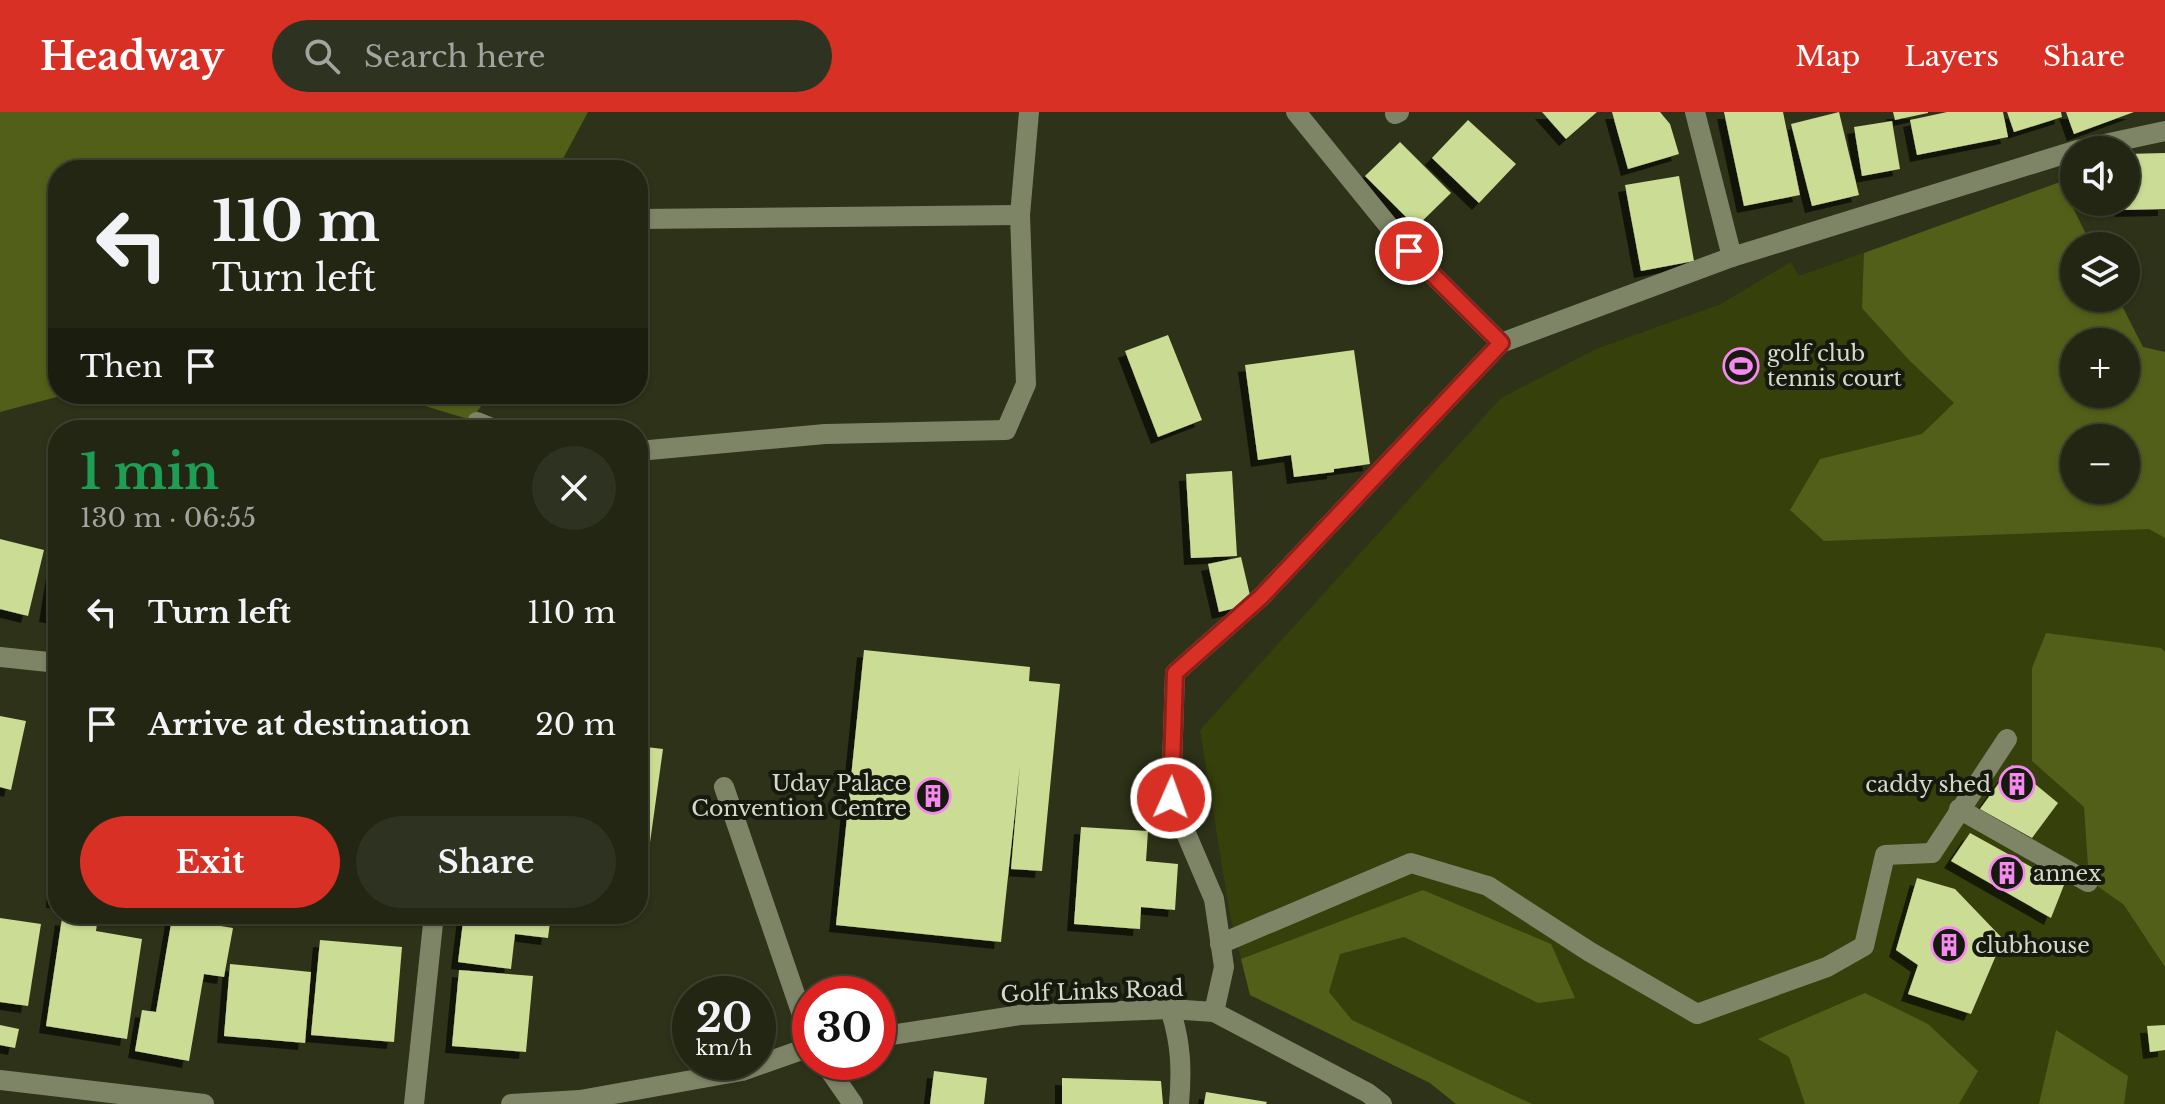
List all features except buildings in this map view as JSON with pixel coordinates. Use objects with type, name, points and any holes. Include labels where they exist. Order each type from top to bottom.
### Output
[{"type":"street","points":[[648,450],[825,434],[1006,430],[1026,384],[1020,215],[1029,112]]},
{"type":"street","points":[[1296,112],[1409,251],[1501,343]]},
{"type":"street","points":[[1695,112],[1732,257]]},
{"type":"street","points":[[2140,136],[2165,131]]},
{"type":"street","points":[[1214,1012],[1224,967],[1214,899],[1171,798],[1175,673],[1261,597],[1501,343],[1732,257],[2060,155]]},
{"type":"street","points":[[648,219],[1020,215]]},
{"type":"street","points":[[0,657],[48,662]]},
{"type":"street","points":[[1220,944],[1411,863],[1488,886],[1590,952],[1697,1014],[1827,967],[1864,946],[1885,855],[1932,853],[2007,739]]},
{"type":"street","points":[[724,787],[792,985]]},
{"type":"street","points":[[1959,809],[2088,882]]},
{"type":"street","points":[[414,1104],[433,924]]},
{"type":"street","points":[[1170,1009],[1178,1034],[1182,1066],[1179,1104]]},
{"type":"street","name":"Golf Links Road","points":[[896,1034],[1020,1015],[1170,1009],[1214,1012],[1368,1093],[1382,1104]]},
{"type":"street","points":[[511,1104],[579,1102],[742,1071],[792,1053]]},
{"type":"street","points":[[0,1080],[204,1104]]},
{"type":"street","points":[[836,1080],[853,1104]]},
{"type":"green space","points":[[0,112],[588,112],[562,160],[48,160],[48,399],[0,412]]},
{"type":"green space","points":[[2060,182],[2060,216],[2077,216],[2085,232],[2060,232],[2060,312],[2125,312],[2133,328],[2060,328],[2060,408],[2140,408],[2140,341],[2143,347],[2165,352],[2165,1104],[1456,1104],[1430,1083],[1250,995],[1230,915],[1200,730],[1501,398],[1596,349],[1721,304],[1791,262],[1799,276]]},
{"type":"green space","points":[[2060,182],[2060,216],[2077,216],[2085,232],[2060,232],[2060,312],[2125,312],[2133,328],[2060,328],[2060,408],[2140,408],[2140,341],[2143,347],[2165,352],[2165,538],[2149,529],[1824,541],[1790,510],[1820,459],[1922,434],[1954,403],[1908,359],[1862,308],[1864,253]]},
{"type":"green space","points":[[419,404],[483,404],[471,420]]},
{"type":"green space","points":[[2046,633],[2161,648],[2165,652],[2165,967],[2124,905],[2089,880],[2084,807],[2032,761],[2032,668]]},
{"type":"green space","points":[[1423,890],[1551,944],[1575,998],[1538,1003],[1404,937],[1340,954],[1329,992],[1352,1020],[1532,1104],[1456,1104],[1430,1083],[1250,995],[1241,959]]},
{"type":"green space","points":[[1865,993],[1928,1024],[1978,1071],[1959,1104],[1805,1104],[1789,1057],[1758,1039]]},
{"type":"green space","points":[[2056,1030],[2128,1076],[2124,1104],[2039,1104]]},
{"type":"place","name":"golf club tennis court","points":[[1741,366]]},
{"type":"place","name":"caddy shed","points":[[2017,784]]},
{"type":"place","name":"Uday Palace Convention Centre","points":[[933,796]]},
{"type":"place","name":"annex","points":[[2007,873]]},
{"type":"place","name":"clubhouse","points":[[1949,945]]},
{"type":"route","points":[[1171,798],[1175,673],[1261,597],[1501,343],[1409,251]]}]
